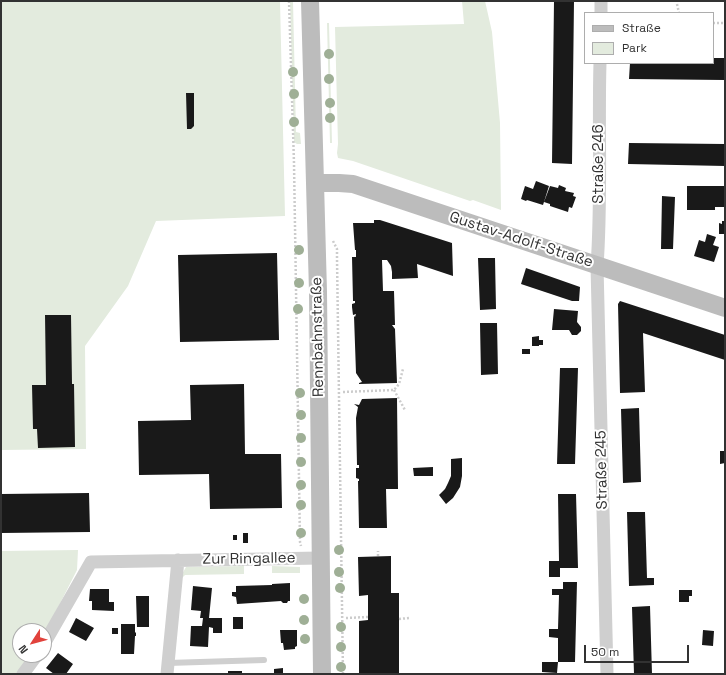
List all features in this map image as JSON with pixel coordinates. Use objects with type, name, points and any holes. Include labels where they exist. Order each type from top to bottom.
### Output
[{"type":"main road","name":"Rennbahnstraße","points":[[310,1],[318,292],[322,674]]},
{"type":"main road","name":"Gustav-Adolf-Straße","points":[[315,183],[339,182],[353,184],[725,308]]},
{"type":"street","points":[[601,1],[601,12]]},
{"type":"street","name":"Straße 246","points":[[597,266],[600,178],[600,64]]},
{"type":"street","name":"Straße 245","points":[[597,266],[607,674]]},
{"type":"street","name":"Zur Ringallee","points":[[52,630],[91,562],[320,558]]},
{"type":"street","points":[[168,668],[178,560]]},
{"type":"street","points":[[23,674],[31,663]]},
{"type":"lane","points":[[168,668],[264,660]]},
{"type":"path","points":[[289,1],[294,202],[294,294],[300,542],[302,550]]},
{"type":"path","points":[[677,4],[678,12]]},
{"type":"path","points":[[714,23],[725,23]]},
{"type":"path","points":[[294,202],[301,202]]},
{"type":"path","points":[[332,239],[337,249],[343,674]]},
{"type":"path","points":[[294,294],[300,294]]},
{"type":"path","points":[[343,392],[394,390],[399,384],[403,369]]},
{"type":"path","points":[[394,390],[405,410]]},
{"type":"path","points":[[378,550],[378,556]]},
{"type":"path","points":[[346,618],[368,617]]},
{"type":"path","points":[[399,619],[409,618]]},
{"type":"green space","points":[[1,1],[280,1],[285,216],[156,221],[128,286],[85,346],[86,449],[1,450]]},
{"type":"green space","points":[[290,1],[293,1],[296,132],[300,133],[301,144],[294,142]]},
{"type":"green space","points":[[462,1],[485,1],[492,32],[500,123],[501,210],[353,161],[338,158],[337,153],[335,27],[464,24]]},
{"type":"green space","points":[[327,23],[329,23],[332,143],[330,143]]},
{"type":"green space","points":[[78,550],[77,570],[50,623],[12,623],[12,663],[25,663],[17,674],[1,674],[1,551]]},
{"type":"green space","points":[[244,566],[244,574],[185,575],[181,579],[186,567]]},
{"type":"green space","points":[[272,566],[300,567],[300,573],[272,573]]},
{"type":"building","points":[[554,1],[574,1],[572,164],[552,163]]},
{"type":"building","points":[[714,58],[725,58],[725,80],[629,79],[630,64],[714,64]]},
{"type":"building","points":[[186,93],[194,93],[194,126],[191,129],[187,129]]},
{"type":"building","points":[[629,143],[725,144],[725,166],[628,164]]},
{"type":"building","points":[[536,181],[549,186],[543,205],[521,199],[525,186],[533,189]]},
{"type":"building","points":[[559,185],[566,188],[565,191],[574,193],[573,196],[576,197],[572,208],[569,207],[568,212],[550,206],[550,204],[544,202],[550,186],[558,188]]},
{"type":"building","points":[[687,186],[725,186],[725,207],[715,207],[715,210],[687,210]]},
{"type":"building","points":[[662,196],[675,197],[673,249],[661,249]]},
{"type":"building","points":[[374,220],[380,220],[452,243],[453,276],[417,264],[418,278],[392,279],[391,266],[387,260],[382,260],[383,291],[394,291],[395,325],[392,325],[395,329],[397,383],[359,384],[362,382],[356,373],[354,316],[355,317],[356,314],[353,315],[352,307],[352,304],[355,303],[355,301],[353,301],[352,257],[356,257],[353,223],[374,223]]},
{"type":"building","points":[[722,221],[725,221],[725,234],[719,234],[719,223],[722,224]]},
{"type":"building","points":[[707,234],[716,237],[713,245],[719,247],[714,262],[694,256],[699,240],[705,242]]},
{"type":"building","points":[[277,253],[279,340],[180,342],[178,255]]},
{"type":"building","points":[[478,258],[495,258],[496,309],[480,310]]},
{"type":"building","points":[[526,268],[580,287],[579,301],[572,301],[521,284]]},
{"type":"building","points":[[620,301],[725,335],[725,360],[643,333],[645,392],[620,393],[618,304]]},
{"type":"building","points":[[554,309],[578,311],[577,322],[581,327],[581,331],[577,335],[572,335],[569,330],[552,330]]},
{"type":"building","points":[[45,315],[71,315],[75,447],[38,448],[37,429],[33,429],[32,385],[46,385]]},
{"type":"building","points":[[480,323],[497,323],[498,374],[481,375]]},
{"type":"building","points":[[539,336],[539,340],[543,340],[543,345],[532,346],[532,337]]},
{"type":"building","points":[[522,349],[530,349],[530,354],[522,354]]},
{"type":"building","points":[[560,368],[578,368],[575,464],[557,464]]},
{"type":"building","points":[[244,384],[245,454],[281,454],[282,508],[210,509],[209,474],[139,475],[138,421],[191,420],[190,385]]},
{"type":"building","points":[[397,398],[398,489],[386,489],[387,528],[359,528],[359,479],[356,478],[356,468],[359,468],[359,465],[357,465],[356,418],[358,407],[354,404],[359,405],[362,399]]},
{"type":"building","points":[[639,408],[641,482],[623,483],[621,409]]},
{"type":"building","points":[[720,451],[725,451],[725,463],[720,464]]},
{"type":"building","points":[[462,458],[462,476],[460,487],[453,498],[446,504],[439,495],[445,489],[451,476],[451,459]]},
{"type":"building","points":[[433,467],[433,476],[414,476],[413,468]]},
{"type":"building","points":[[89,493],[90,532],[1,533],[1,494]]},
{"type":"building","points":[[558,494],[576,494],[578,568],[560,568],[560,577],[549,577],[549,561],[559,561]]},
{"type":"building","points":[[627,512],[645,512],[647,578],[654,578],[654,585],[629,586]]},
{"type":"building","points":[[243,533],[248,533],[248,543],[243,543]]},
{"type":"building","points":[[233,535],[237,535],[237,540],[233,540]]},
{"type":"building","points":[[391,556],[391,593],[399,593],[399,674],[359,674],[359,621],[368,620],[368,595],[359,596],[358,557]]},
{"type":"building","points":[[563,582],[577,582],[575,662],[558,662],[558,638],[549,637],[549,629],[558,629],[559,595],[552,595],[552,589],[563,589]]},
{"type":"building","points":[[290,583],[290,601],[287,603],[283,603],[281,601],[237,604],[236,597],[232,596],[232,592],[236,592],[236,586]]},
{"type":"building","points":[[193,586],[212,588],[209,618],[222,618],[222,633],[213,633],[213,628],[209,627],[208,647],[190,646],[191,626],[202,626],[203,618],[200,618],[201,611],[191,610]]},
{"type":"building","points":[[90,589],[109,589],[109,602],[114,602],[114,611],[92,610],[92,601],[89,601]]},
{"type":"building","points":[[679,590],[692,590],[692,596],[689,596],[689,602],[679,602]]},
{"type":"building","points":[[136,596],[149,596],[149,627],[137,627]]},
{"type":"building","points":[[650,606],[652,674],[634,674],[632,607]]},
{"type":"building","points":[[233,617],[243,617],[243,629],[233,629]]},
{"type":"building","points":[[76,618],[94,628],[86,641],[69,632]]},
{"type":"building","points":[[121,624],[135,624],[136,636],[134,654],[121,654]]},
{"type":"building","points":[[112,628],[118,628],[118,634],[112,634]]},
{"type":"building","points":[[280,630],[297,630],[297,646],[295,649],[284,650],[283,643],[281,643]]},
{"type":"building","points":[[703,630],[714,631],[713,646],[702,645]]},
{"type":"building","points":[[58,653],[73,664],[66,674],[54,674],[46,668],[50,663],[52,663],[52,660]]},
{"type":"building","points":[[542,662],[558,662],[557,673],[542,672]]},
{"type":"building","points":[[283,668],[283,674],[274,674],[274,669]]},
{"type":"building","points":[[228,671],[242,671],[242,674],[228,674]]}]
